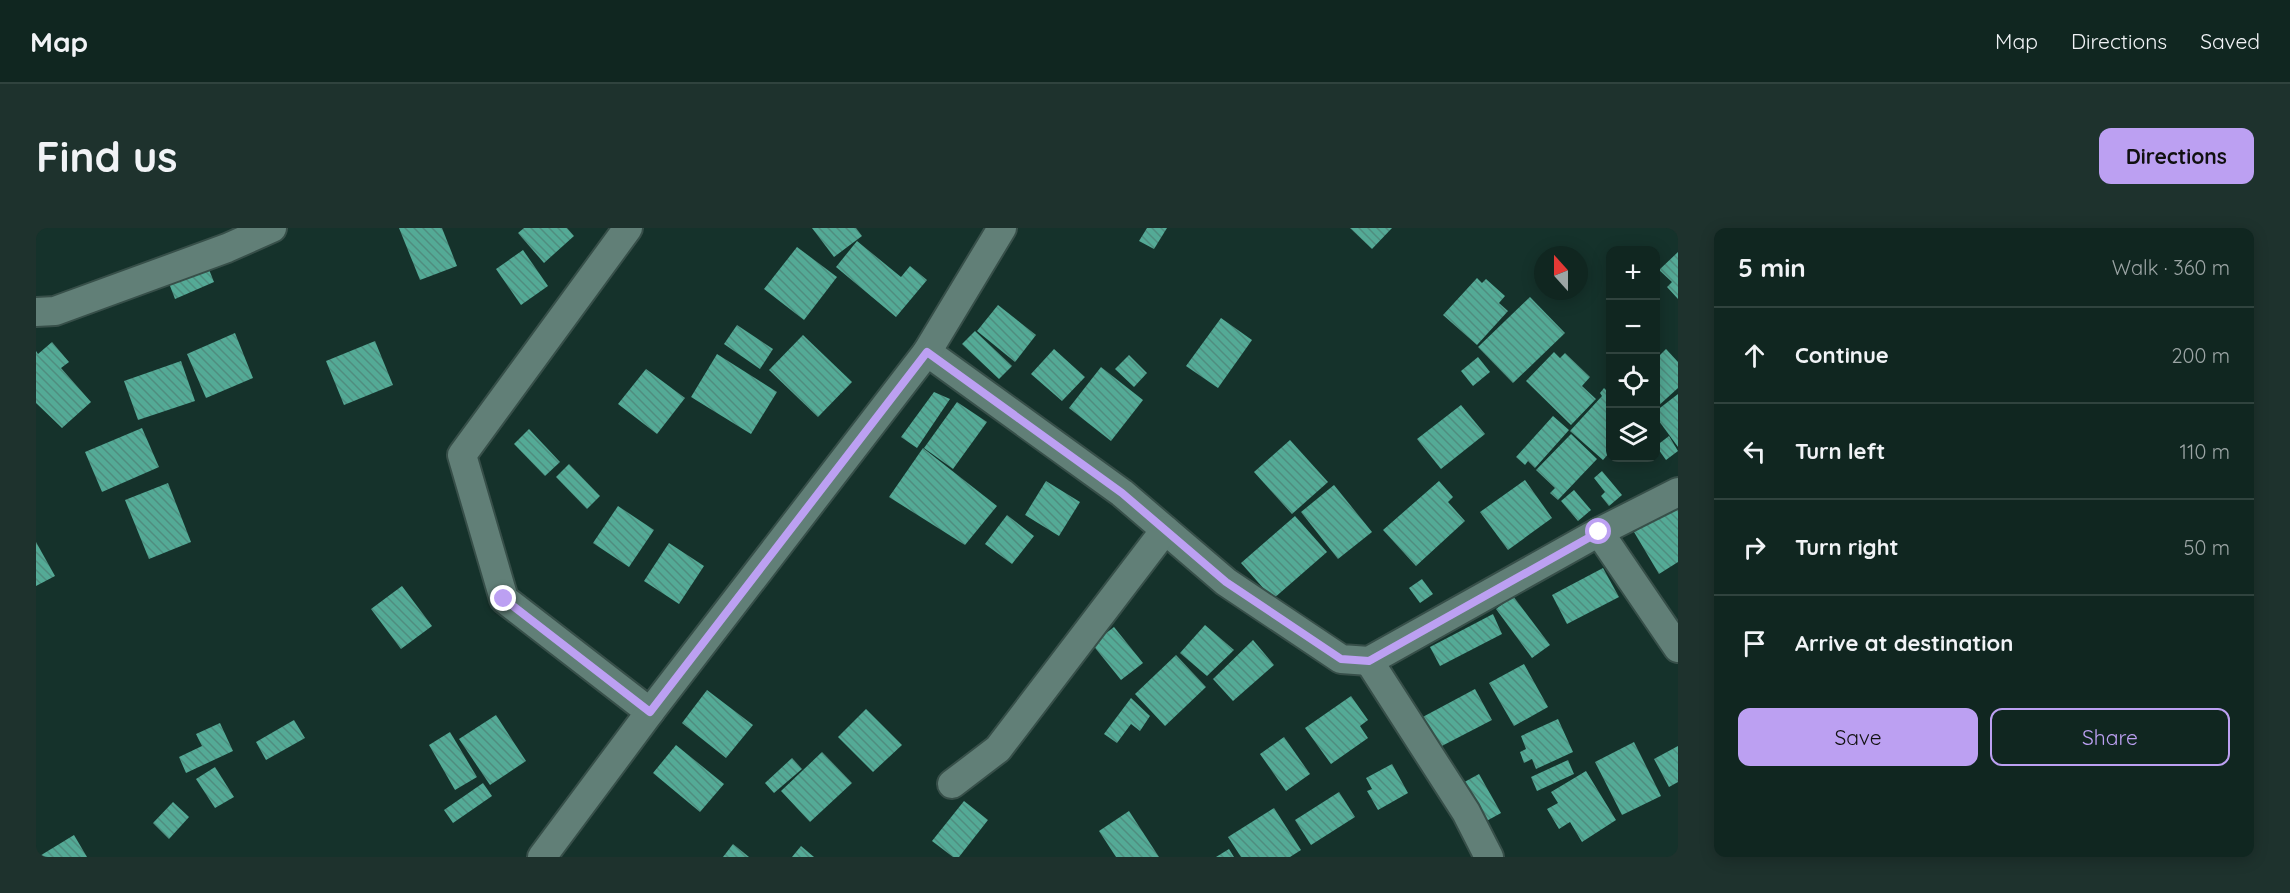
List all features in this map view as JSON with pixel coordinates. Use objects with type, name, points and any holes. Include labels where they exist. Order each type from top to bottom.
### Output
[{"type":"street","points":[[36,312],[55,311],[227,248],[272,228]]},
{"type":"street","points":[[628,228],[462,455],[504,599],[650,712]]},
{"type":"street","points":[[542,857],[650,712],[927,352],[1002,228]]},
{"type":"street","points":[[927,352],[1122,493],[1226,582],[1341,659],[1369,661],[1599,532],[1678,492]]},
{"type":"street","points":[[952,784],[998,749],[1165,530]]},
{"type":"street","points":[[1599,532],[1678,648]]},
{"type":"street","points":[[1369,661],[1466,812],[1490,857]]},
{"type":"street","points":[[1466,812],[1468,857]]},
{"type":"building","points":[[399,228],[442,228],[457,266],[420,280]]},
{"type":"building","points":[[524,228],[567,228],[574,236],[544,263],[518,233]]},
{"type":"building","points":[[812,228],[856,228],[862,236],[834,257]]},
{"type":"building","points":[[1147,228],[1167,228],[1154,249],[1139,241]]},
{"type":"building","points":[[1350,228],[1392,228],[1372,249]]},
{"type":"building","points":[[857,241],[901,277],[910,266],[927,280],[896,317],[836,267]]},
{"type":"building","points":[[797,247],[837,277],[804,320],[764,289]]},
{"type":"building","points":[[523,250],[548,286],[521,305],[496,269]]},
{"type":"building","points":[[1678,252],[1678,299],[1667,287],[1672,282],[1660,269]]},
{"type":"building","points":[[206,262],[214,282],[175,299],[167,278]]},
{"type":"building","points":[[1477,278],[1482,283],[1486,279],[1505,296],[1499,303],[1508,311],[1477,345],[1443,315]]},
{"type":"building","points":[[1530,297],[1565,333],[1513,383],[1478,347]]},
{"type":"building","points":[[998,305],[1036,335],[1015,362],[977,331]]},
{"type":"building","points":[[1221,318],[1252,340],[1218,388],[1186,366]]},
{"type":"building","points":[[737,325],[773,349],[760,369],[724,344]]},
{"type":"building","points":[[975,331],[1012,366],[999,379],[962,344]]},
{"type":"building","points":[[235,333],[253,378],[206,398],[187,354]]},
{"type":"building","points":[[803,335],[852,382],[818,417],[769,370]]},
{"type":"building","points":[[375,341],[393,385],[344,405],[326,361]]},
{"type":"building","points":[[52,342],[69,362],[61,368],[91,402],[62,428],[36,403],[36,351],[38,354]]},
{"type":"building","points":[[1054,349],[1085,377],[1062,401],[1031,374]]},
{"type":"building","points":[[1666,349],[1678,362],[1678,388],[1660,404],[1660,355]]},
{"type":"building","points":[[1554,352],[1560,358],[1565,353],[1590,377],[1582,386],[1596,399],[1571,425],[1526,381]]},
{"type":"building","points":[[717,354],[777,392],[751,434],[691,397]]},
{"type":"building","points":[[1129,355],[1147,373],[1134,387],[1115,369]]},
{"type":"building","points":[[1478,357],[1490,372],[1473,386],[1461,371]]},
{"type":"building","points":[[181,361],[195,401],[138,420],[124,381]]},
{"type":"building","points":[[1101,367],[1143,400],[1111,441],[1069,408]]},
{"type":"building","points":[[646,369],[685,398],[657,434],[618,404]]},
{"type":"building","points":[[1604,388],[1606,390],[1606,457],[1603,460],[1570,431],[1602,396],[1600,393]]},
{"type":"building","points":[[934,392],[950,399],[917,448],[901,437]]},
{"type":"building","points":[[1678,394],[1678,447],[1660,422],[1660,408]]},
{"type":"building","points":[[957,402],[987,422],[953,469],[924,448]]},
{"type":"building","points":[[1461,405],[1485,434],[1441,469],[1417,439]]},
{"type":"building","points":[[1553,416],[1569,430],[1535,468],[1528,461],[1525,465],[1516,457]]},
{"type":"building","points":[[142,428],[159,467],[102,492],[85,452]]},
{"type":"building","points":[[529,429],[560,462],[545,476],[514,444]]},
{"type":"building","points":[[1571,434],[1597,459],[1558,500],[1550,493],[1555,488],[1536,470]]},
{"type":"building","points":[[1669,436],[1678,451],[1666,460],[1660,452],[1660,443]]},
{"type":"building","points":[[1290,440],[1328,482],[1292,514],[1254,472]]},
{"type":"building","points":[[923,448],[997,506],[965,545],[889,497]]},
{"type":"building","points":[[569,464],[600,496],[587,509],[556,477]]},
{"type":"building","points":[[1602,471],[1622,495],[1609,506],[1601,496],[1605,492],[1594,478]]},
{"type":"building","points":[[1525,480],[1552,518],[1508,550],[1480,512]]},
{"type":"building","points":[[1046,481],[1080,502],[1059,536],[1025,515]]},
{"type":"building","points":[[1439,481],[1453,497],[1448,502],[1465,521],[1416,566],[1383,530]]},
{"type":"building","points":[[168,483],[191,542],[149,559],[125,500]]},
{"type":"building","points":[[1334,485],[1372,532],[1338,559],[1301,512]]},
{"type":"building","points":[[1574,490],[1591,510],[1578,521],[1561,501]]},
{"type":"building","points":[[618,506],[654,530],[629,567],[593,543]]},
{"type":"building","points":[[1678,506],[1678,562],[1659,574],[1634,532]]},
{"type":"building","points":[[1007,515],[1034,536],[1012,564],[985,544]]},
{"type":"building","points":[[1295,516],[1327,552],[1273,599],[1241,563]]},
{"type":"building","points":[[36,542],[55,576],[36,586]]},
{"type":"building","points":[[669,543],[704,566],[679,604],[644,581]]},
{"type":"building","points":[[1603,568],[1619,597],[1567,624],[1552,595]]},
{"type":"building","points":[[1422,579],[1433,594],[1420,603],[1409,588]]},
{"type":"building","points":[[402,586],[432,626],[401,649],[371,609]]},
{"type":"building","points":[[1513,596],[1550,645],[1532,658],[1496,609]]},
{"type":"building","points":[[1493,614],[1502,634],[1440,666],[1430,647]]},
{"type":"building","points":[[1205,625],[1234,650],[1207,676],[1180,653]]},
{"type":"building","points":[[1114,627],[1143,663],[1121,680],[1092,644]]},
{"type":"building","points":[[1253,640],[1274,665],[1233,701],[1213,679]]},
{"type":"building","points":[[1176,655],[1206,687],[1165,726],[1135,694]]},
{"type":"building","points":[[1524,664],[1548,707],[1514,726],[1489,683]]},
{"type":"building","points":[[1475,689],[1492,720],[1436,749],[1419,719]]},
{"type":"building","points":[[707,690],[753,725],[726,758],[682,723]]},
{"type":"building","points":[[1351,696],[1368,720],[1360,726],[1368,738],[1331,764],[1305,728]]},
{"type":"building","points":[[1131,698],[1150,716],[1140,731],[1131,724],[1117,743],[1104,734]]},
{"type":"building","points":[[866,709],[902,745],[873,772],[838,737]]},
{"type":"building","points":[[496,715],[526,761],[490,785],[459,739]]},
{"type":"building","points":[[1558,719],[1573,752],[1536,769],[1532,759],[1524,763],[1520,752],[1526,749],[1521,736]]},
{"type":"building","points":[[294,720],[305,738],[266,760],[256,742]]},
{"type":"building","points":[[220,723],[233,751],[186,773],[179,757],[202,746],[196,734]]},
{"type":"building","points":[[450,732],[477,777],[455,790],[429,745]]},
{"type":"building","points":[[1284,737],[1310,774],[1286,791],[1260,754]]},
{"type":"building","points":[[1634,742],[1661,796],[1622,815],[1595,762]]},
{"type":"building","points":[[676,745],[724,784],[700,812],[653,773]]},
{"type":"building","points":[[1678,746],[1678,782],[1669,787],[1654,759]]},
{"type":"building","points":[[822,752],[852,783],[810,822],[781,791]]},
{"type":"building","points":[[792,758],[802,769],[774,793],[765,783]]},
{"type":"building","points":[[1568,760],[1574,774],[1537,791],[1531,777]]},
{"type":"building","points":[[1392,764],[1408,793],[1378,810],[1367,791],[1372,789],[1366,778]]},
{"type":"building","points":[[215,767],[234,797],[215,808],[196,779]]},
{"type":"building","points":[[1586,771],[1616,820],[1582,842],[1570,822],[1559,829],[1547,809],[1558,803],[1551,792]]},
{"type":"building","points":[[1479,774],[1501,813],[1481,824],[1459,785]]},
{"type":"building","points":[[483,783],[492,796],[453,823],[444,810]]},
{"type":"building","points":[[1339,792],[1355,817],[1311,845],[1295,820]]},
{"type":"building","points":[[964,801],[988,820],[959,857],[953,857],[932,841]]},
{"type":"building","points":[[173,802],[189,817],[169,839],[153,823]]},
{"type":"building","points":[[1274,808],[1301,850],[1290,857],[1241,857],[1228,837]]},
{"type":"building","points":[[1129,811],[1159,857],[1116,857],[1099,831]]},
{"type":"building","points":[[74,835],[87,857],[38,857]]},
{"type":"building","points":[[733,844],[749,857],[723,857]]},
{"type":"building","points":[[801,846],[814,857],[792,857]]},
{"type":"building","points":[[1229,849],[1234,857],[1216,857]]},
{"type":"route","points":[[504,599],[650,712],[927,352],[1122,493],[1226,582],[1341,659],[1369,661],[1599,532]]}]
